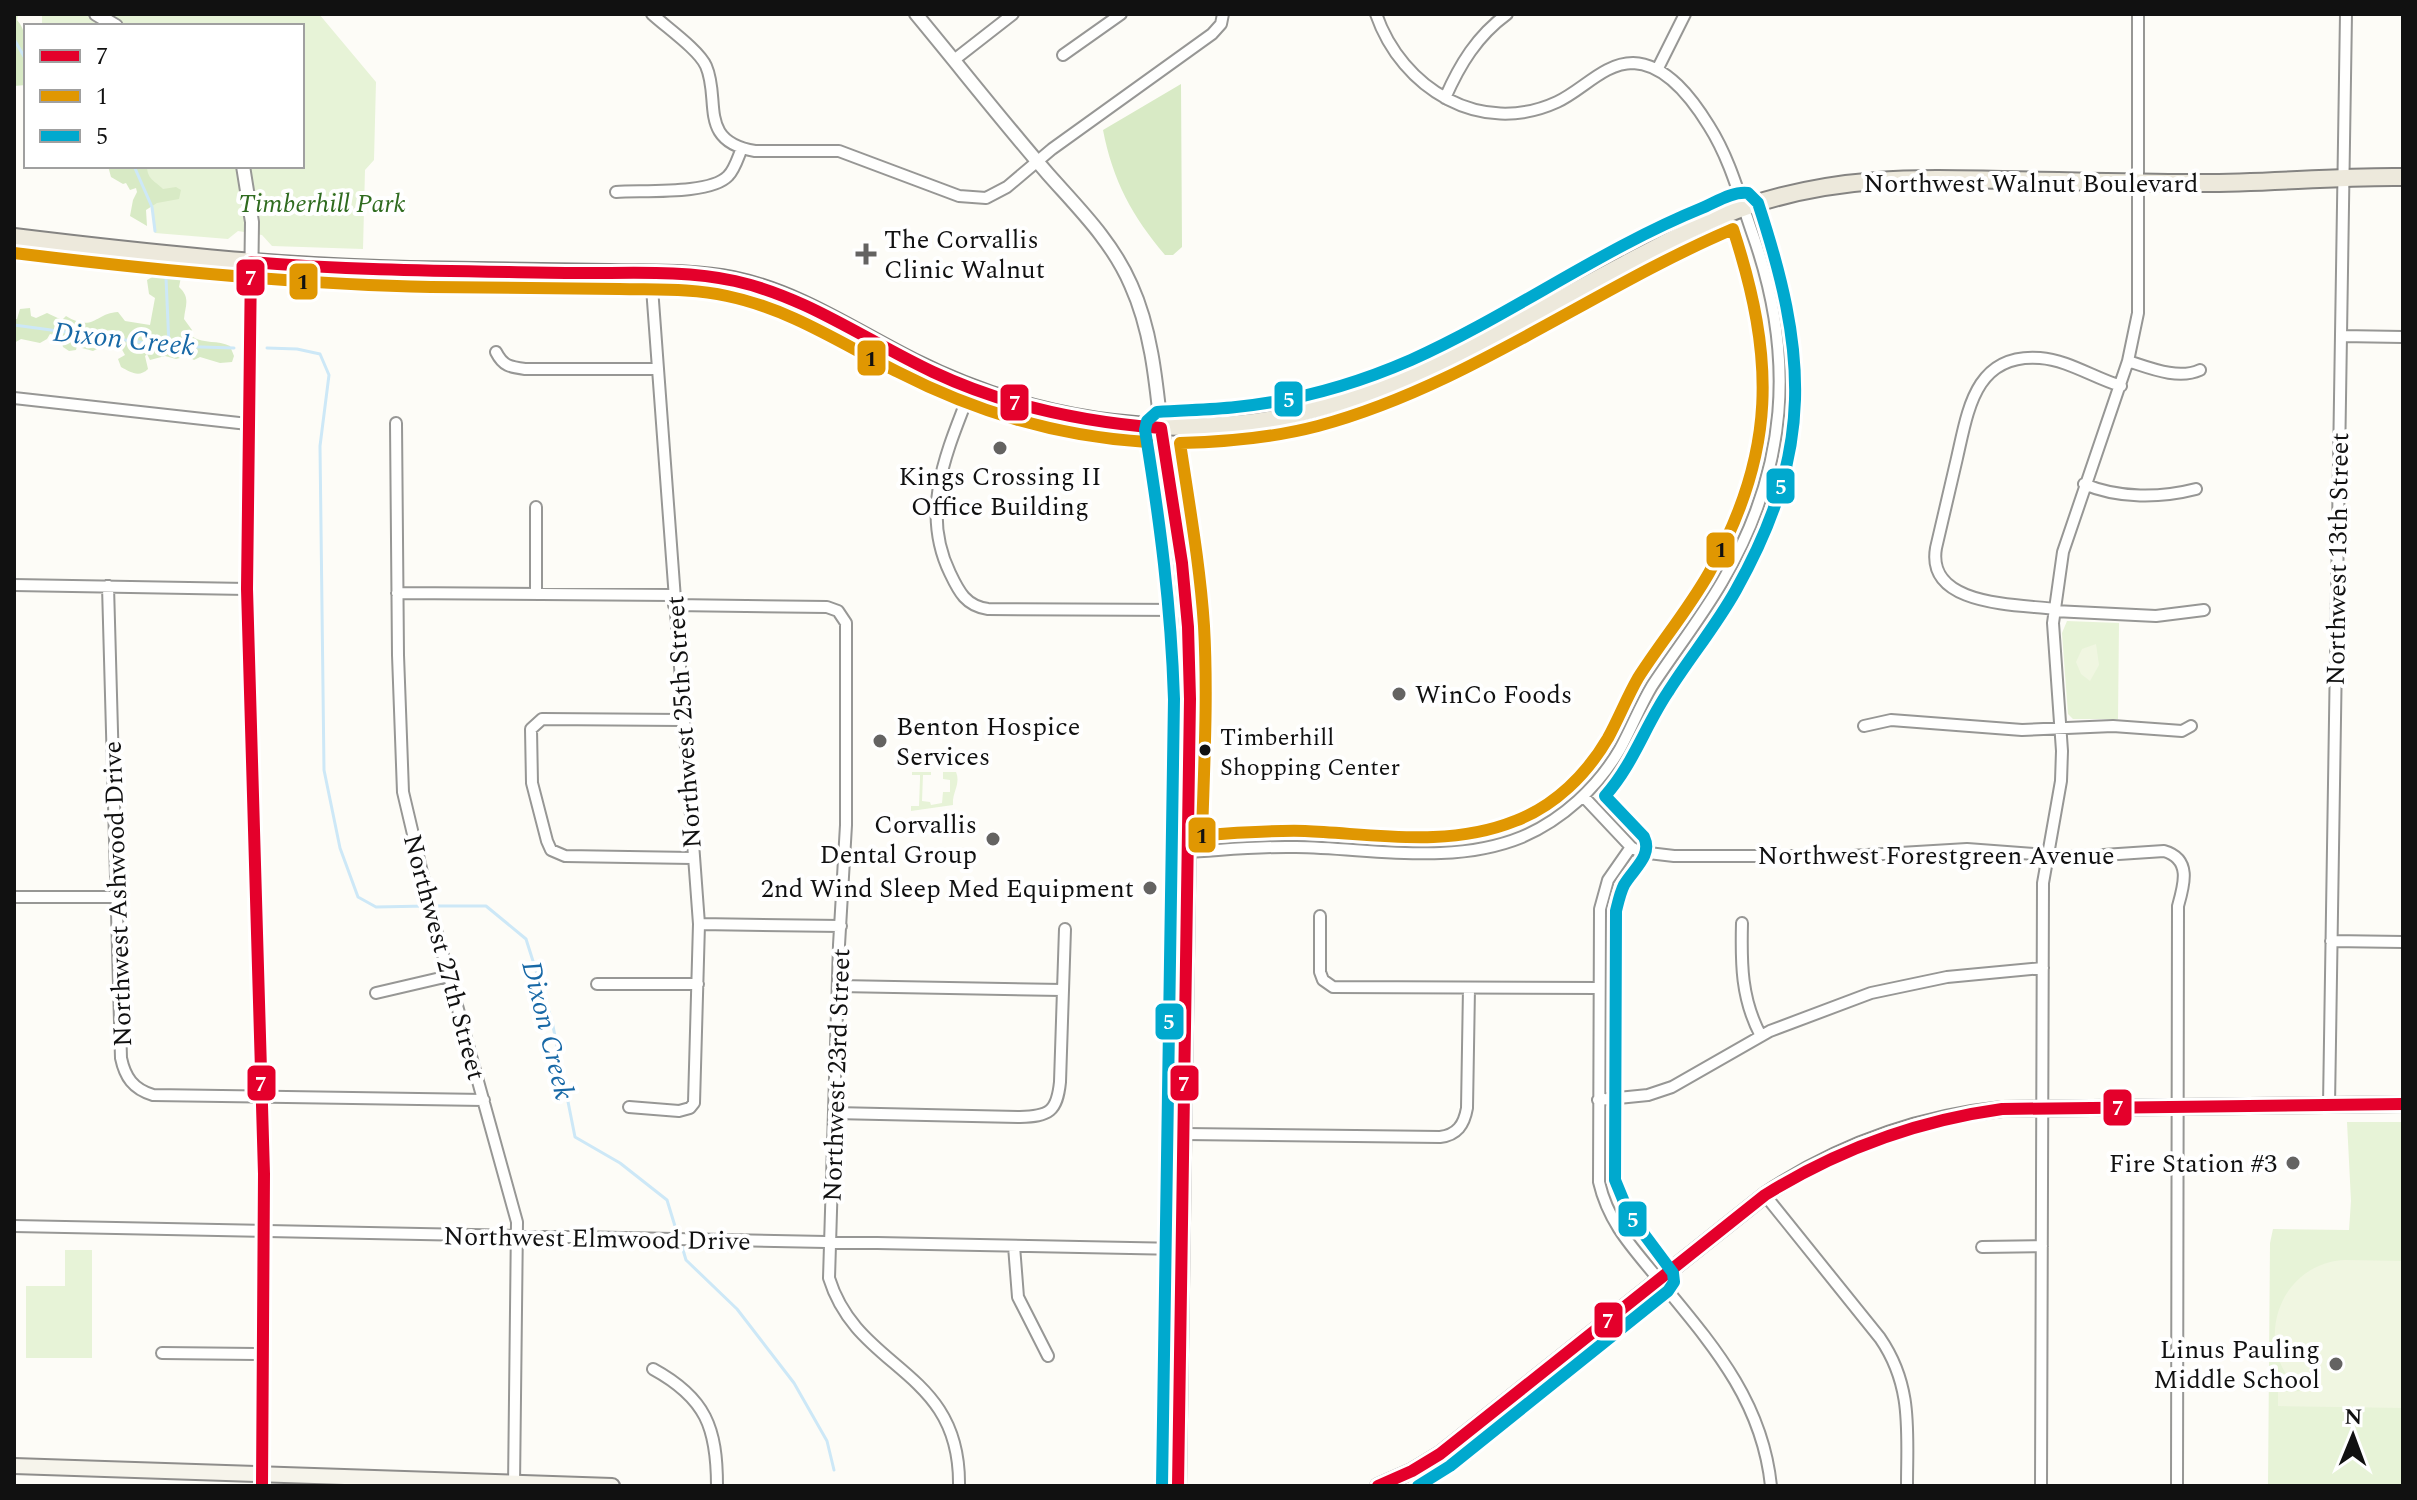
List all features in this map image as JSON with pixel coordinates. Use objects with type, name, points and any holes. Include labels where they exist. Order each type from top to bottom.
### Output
[{"type":"main road","name":"Northwest Walnut Boulevard","points":[[14,237],[251,262],[404,270],[651,274],[732,280],[794,299],[971,389],[1046,413],[1102,423],[1161,428],[1202,427],[1266,421],[1371,393],[1454,356],[1685,233],[1743,208],[1804,190],[1879,179],[2261,182],[2344,176],[2403,177]]},
{"type":"main road","points":[[1161,428],[1187,610],[1190,699],[1178,1486]]},
{"type":"main road","points":[[1378,1486],[1440,1454],[1765,1195],[1841,1151],[1904,1127],[1976,1111],[2042,1107],[2403,1104]]},
{"type":"main road","points":[[14,1466],[262,1480],[612,1486]]},
{"type":"street","points":[[652,14],[702,60],[709,76],[714,120],[729,141],[755,151],[839,151],[959,196],[976,198],[999,193],[1212,34],[1221,24],[1223,14]]},
{"type":"street","points":[[916,14],[1101,233],[1132,286],[1146,326],[1161,428]]},
{"type":"street","points":[[954,60],[1013,14]]},
{"type":"street","points":[[1063,55],[1121,14]]},
{"type":"street","points":[[1186,852],[1298,847],[1436,853],[1475,851],[1537,830],[1583,796],[1617,754],[1649,690],[1722,582],[1763,496],[1778,432],[1781,360],[1768,284],[1733,176],[1707,122],[1678,85],[1644,64],[1623,64],[1603,72],[1553,104],[1517,112],[1481,111],[1445,98],[1428,88],[1406,68],[1387,40],[1376,14]]},
{"type":"street","points":[[1445,98],[1465,58],[1480,38],[1507,14]]},
{"type":"street","points":[[1657,70],[1685,14]]},
{"type":"street","points":[[2041,1486],[2043,883],[2061,781],[2054,610],[2063,552],[2084,484],[2121,386],[2138,313],[2138,14]]},
{"type":"street","name":"Northwest 13th Street","points":[[2329,1105],[2346,14]]},
{"type":"street","points":[[616,192],[716,184],[728,177],[742,148]]},
{"type":"street","points":[[243,168],[251,203],[247,589],[261,1097],[262,1480]]},
{"type":"street","name":"Northwest 25th Street","points":[[629,1107],[679,1111],[690,1108],[694,1103],[698,984],[699,924],[651,274]]},
{"type":"street","points":[[2341,336],[2403,337]]},
{"type":"street","points":[[496,352],[501,362],[525,369],[657,369]]},
{"type":"street","points":[[2121,386],[2049,359],[2023,358],[1995,369],[1983,380],[1970,402],[1936,548],[1936,571],[1942,581],[1956,591],[2000,602],[2054,610],[2156,616],[2204,610]]},
{"type":"street","points":[[2128,361],[2178,374],[2200,370]]},
{"type":"street","points":[[971,389],[946,454],[935,501],[940,549],[966,601],[988,609],[1187,610]]},
{"type":"street","points":[[14,398],[248,424]]},
{"type":"street","name":"Northwest 27th Street","points":[[396,423],[403,792],[433,919],[517,1222],[514,1484]]},
{"type":"street","points":[[2084,484],[2133,495],[2160,495],[2196,489]]},
{"type":"street","points":[[536,507],[536,594]]},
{"type":"street","points":[[14,585],[247,589]]},
{"type":"street","name":"Northwest Ashwood Drive","points":[[108,586],[121,1058],[127,1077],[134,1086],[153,1095],[484,1100]]},
{"type":"street","points":[[397,593],[536,594],[674,600]]},
{"type":"street","name":"Northwest 23rd Street","points":[[674,600],[827,607],[844,617],[847,629],[846,810],[829,1278],[838,1304],[853,1326],[916,1381],[933,1398],[945,1417],[958,1452],[959,1486]]},
{"type":"street","points":[[683,720],[542,719],[531,729],[530,759],[532,783],[547,841],[557,854],[692,858]]},
{"type":"street","points":[[1864,726],[1891,720],[1984,728],[2113,726],[2182,731],[2191,726]]},
{"type":"street","points":[[1583,796],[1631,847],[1613,869],[1600,909],[1598,1100],[1599,1182],[1603,1201],[1619,1232],[1722,1359],[1741,1388],[1760,1428],[1771,1486]]},
{"type":"street","name":"Northwest Forestgreen Avenue","points":[[1631,847],[1640,852],[1674,856],[1850,856],[1967,849],[2073,857],[2164,851],[2175,856],[2184,872],[2178,906],[2178,1106]]},
{"type":"street","points":[[14,897],[117,897]]},
{"type":"street","points":[[1320,916],[1320,972],[1328,985],[1333,987],[1599,988]]},
{"type":"street","points":[[1742,923],[1744,995],[1761,1036]]},
{"type":"street","points":[[699,924],[841,926]]},
{"type":"street","points":[[834,1113],[1044,1115],[1056,1105],[1059,1096],[1065,929]]},
{"type":"street","points":[[2331,941],[2403,942]]},
{"type":"street","points":[[1598,1100],[1648,1095],[1672,1087],[1761,1036],[1857,998],[1908,984],[1976,973],[2043,968]]},
{"type":"street","points":[[376,993],[449,976]]},
{"type":"street","points":[[597,984],[698,984]]},
{"type":"street","points":[[839,986],[1062,990]]},
{"type":"street","points":[[1184,1134],[1440,1137],[1452,1134],[1465,1120],[1467,1108],[1469,988]]},
{"type":"street","points":[[2177,1486],[2178,1106]]},
{"type":"street","points":[[1765,1195],[1880,1338],[1895,1363],[1907,1409],[1907,1486]]},
{"type":"street","name":"Northwest Elmwood Drive","points":[[14,1226],[1181,1249]]},
{"type":"street","points":[[1014,1246],[1018,1297],[1048,1356]]},
{"type":"street","points":[[1982,1247],[2042,1246]]},
{"type":"street","points":[[162,1353],[263,1354]]},
{"type":"street","points":[[653,1369],[688,1394],[708,1422],[717,1450],[717,1486]]},
{"type":"green space","points":[[14,14],[18,14],[17,20],[24,34],[24,85],[14,86]]},
{"type":"green space","name":"Timberhill Park","points":[[42,14],[319,14],[376,82],[374,160],[365,170],[363,249],[272,246],[262,235],[238,231],[228,239],[155,233],[150,185],[139,168],[304,168],[304,24],[42,24]]},
{"type":"green space","points":[[1181,84],[1182,247],[1173,255],[1165,255],[1125,197],[1112,166],[1103,130]]},
{"type":"green space","points":[[109,168],[147,168],[150,177],[163,189],[176,187],[181,190],[179,199],[157,203],[146,210],[147,226],[130,216],[136,188],[130,190],[126,183],[111,177]]},
{"type":"green space","points":[[161,272],[179,274],[181,277],[179,287],[186,299],[184,319],[193,337],[230,346],[234,356],[232,362],[220,363],[200,357],[194,360],[187,356],[150,360],[147,354],[148,369],[138,374],[121,367],[118,359],[125,355],[120,346],[103,346],[93,351],[82,348],[78,342],[76,350],[69,351],[63,347],[60,336],[50,334],[40,343],[21,339],[14,343],[14,319],[17,319],[20,309],[30,308],[31,316],[36,318],[47,313],[62,320],[66,316],[83,323],[118,312],[125,321],[150,325],[155,298],[149,294],[147,280]]},
{"type":"green space","points":[[2067,621],[2119,623],[2118,719],[2073,719],[2068,714],[2062,633]]},
{"type":"green space","points":[[2096,644],[2099,665],[2090,681],[2081,674],[2076,662],[2082,649]]},
{"type":"green space","points":[[912,772],[931,772],[931,775],[923,775],[922,801],[931,805],[942,803],[943,792],[950,792],[950,780],[943,779],[943,772],[956,772],[958,780],[953,805],[911,811],[911,806],[919,806],[920,779],[920,775],[912,775]]},
{"type":"green space","name":"Linus Pauling Middle School","points":[[2347,1122],[2403,1122],[2403,1486],[2268,1486],[2270,1243],[2273,1229],[2349,1230],[2351,1201]]},
{"type":"green space","points":[[65,1250],[92,1250],[92,1358],[26,1358],[26,1286],[65,1286]]},
{"type":"green space","points":[[2346,1260],[2403,1261],[2403,1408],[2278,1406],[2278,1392],[2301,1391],[2286,1373],[2277,1353],[2275,1331],[2279,1310],[2288,1291],[2303,1275],[2322,1264]]},
{"type":"waterway","points":[[14,39],[24,56]]},
{"type":"waterway","points":[[135,168],[152,207],[155,231]]},
{"type":"waterway","points":[[166,278],[169,346]]},
{"type":"waterway","name":"Dixon Creek","points":[[14,325],[169,346],[234,348]]},
{"type":"waterway","name":"Dixon Creek","points":[[267,348],[320,354],[329,375],[320,446],[324,770],[340,848],[358,897],[376,907],[427,906]]},
{"type":"waterway","name":"Dixon Creek","points":[[435,906],[486,906],[526,939],[552,1021],[575,1137],[620,1163],[667,1200],[678,1236]]},
{"type":"waterway","name":"Dixon Creek","points":[[681,1243],[686,1260],[737,1309],[794,1383],[827,1441],[834,1470]]},
{"type":"transit line","name":"5","points":[[1162,1486],[1174,699],[1167,597],[1145,430],[1147,421],[1157,412],[1236,407],[1304,396],[1390,369],[1448,342],[1665,224],[1725,198],[1748,193],[1758,203],[1786,306],[1795,400],[1791,445],[1780,491],[1762,539],[1736,590],[1668,692],[1623,771],[1605,796],[1644,837],[1646,844],[1644,856],[1623,888],[1616,911],[1615,1180],[1629,1214],[1673,1273],[1674,1282],[1668,1291],[1450,1466],[1418,1486]]},
{"type":"transit line","name":"1","points":[[1733,229],[1757,320],[1762,363],[1758,445],[1747,486],[1731,529],[1709,573],[1638,678],[1608,738],[1580,776],[1556,798],[1530,815],[1464,834],[1411,837],[1292,831],[1202,835],[1206,705],[1204,626],[1180,443],[1284,434],[1373,409],[1478,362],[1630,279],[1733,229]]},
{"type":"transit line","name":"1","points":[[14,253],[326,283],[714,293],[794,318],[927,386],[988,410],[1082,435],[1147,442]]},
{"type":"transit line","name":"7","points":[[262,1486],[264,1174],[247,589],[251,262],[408,270],[672,273],[714,277],[761,288],[787,298],[933,372],[988,394],[1073,417],[1161,428],[1182,563],[1190,699],[1178,1486]]},
{"type":"transit line","name":"7","points":[[1378,1486],[1440,1454],[1765,1195],[1821,1164],[1879,1139],[1939,1121],[2002,1109],[2403,1104]]},
{"type":"place","name":"The Corvallis Clinic Walnut","points":[[866,254]]},
{"type":"place","name":"Kings Crossing II Office Building","points":[[1000,448]]},
{"type":"place","name":"WinCo Foods","points":[[1399,694]]},
{"type":"place","name":"Benton Hospice Services","points":[[880,741]]},
{"type":"place","name":"Timberhill Shopping Center","points":[[1205,750]]},
{"type":"place","name":"Corvallis Dental Group","points":[[993,839]]},
{"type":"place","name":"2nd Wind Sleep Med Equipment","points":[[1150,888]]},
{"type":"place","name":"Fire Station #3","points":[[2293,1163]]},
{"type":"place","name":"Linus Pauling Middle School","points":[[2336,1364]]}]
